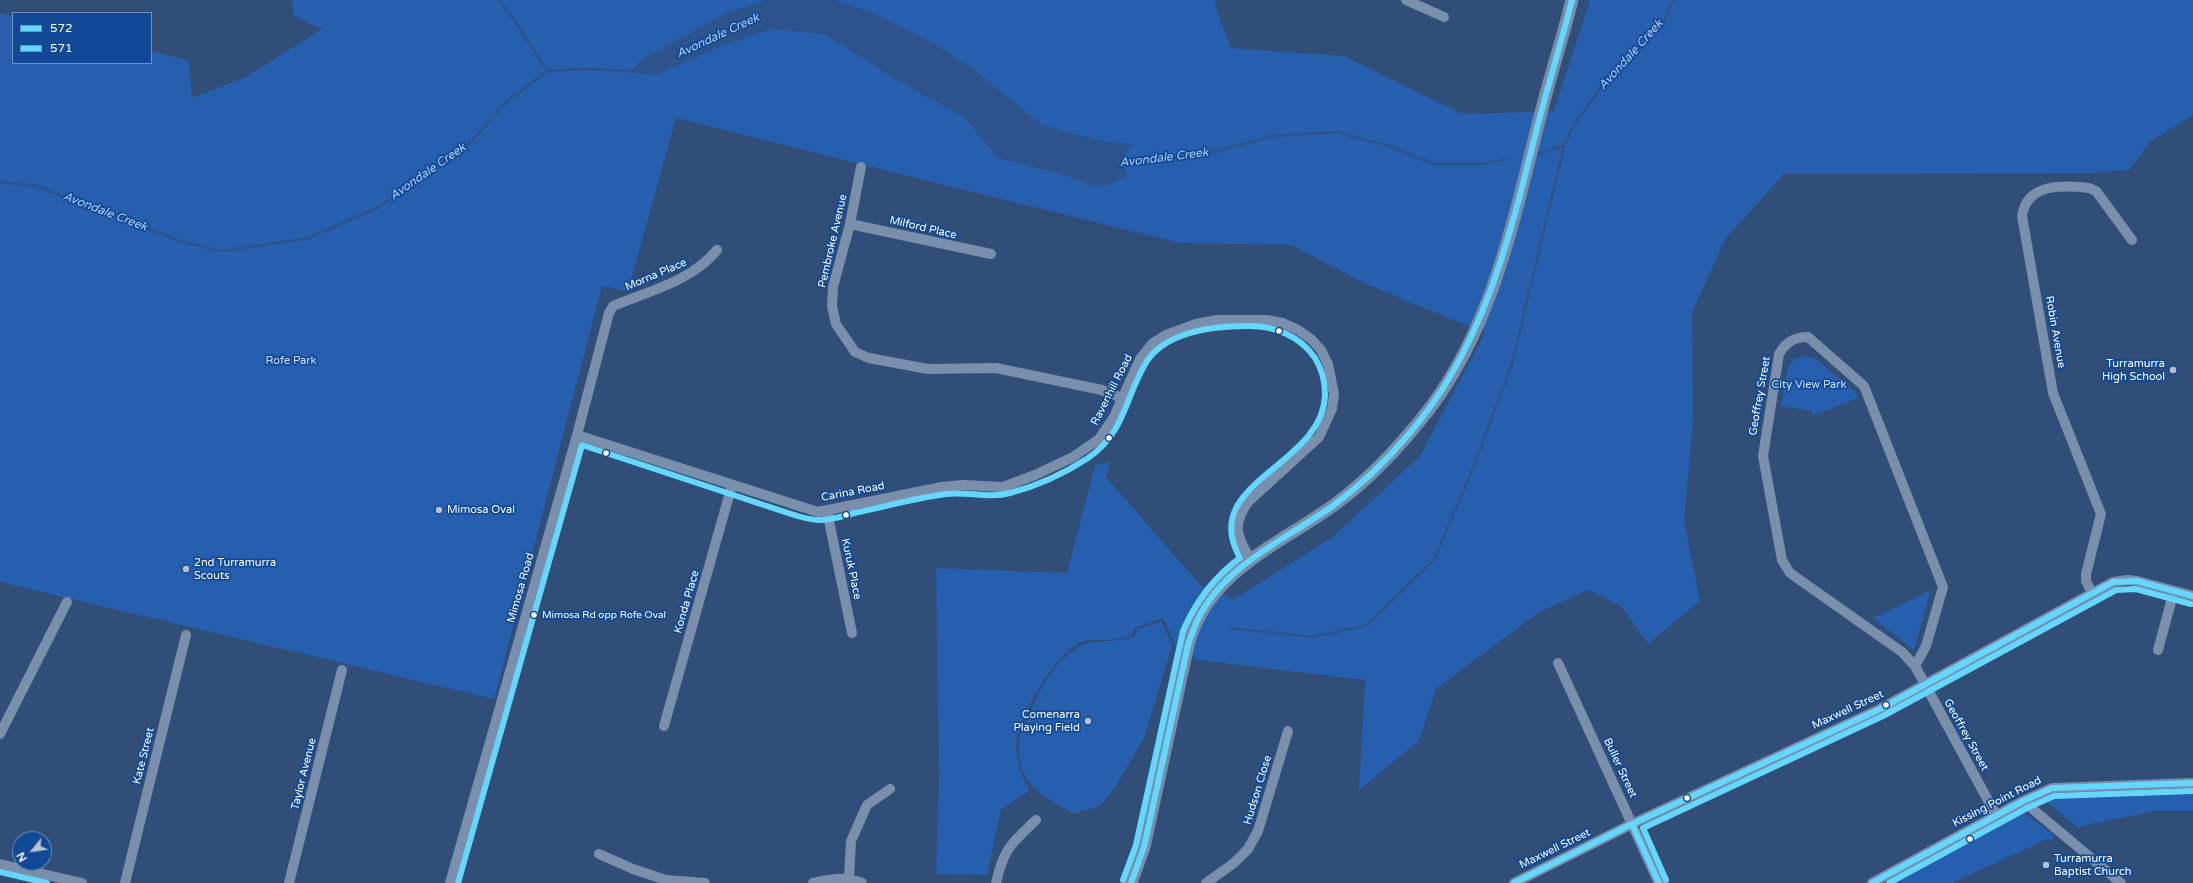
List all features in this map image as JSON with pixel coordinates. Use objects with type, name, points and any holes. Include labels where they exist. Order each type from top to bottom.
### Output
[{"type":"main road","points":[[1131,883],[1144,847],[1191,634],[1200,614],[1212,595],[1229,576],[1335,504],[1394,449],[1429,409],[1449,380],[1477,328],[1508,236],[1572,0]]},
{"type":"street","points":[[1406,0],[1444,17]]},
{"type":"street","name":"Pembroke Avenue","points":[[861,167],[850,224],[833,287],[832,306],[836,324],[855,352],[869,358],[928,369],[996,368],[1102,390],[1122,398]]},
{"type":"street","name":"Robin Avenue","points":[[2092,593],[2086,581],[2086,574],[2101,514],[2053,393],[2022,216],[2023,206],[2027,199],[2038,190],[2089,188],[2096,191],[2132,240]]},
{"type":"street","name":"Milford Place","points":[[850,224],[991,254]]},
{"type":"street","name":"Morna Place","points":[[619,304],[694,272],[707,263],[718,250]]},
{"type":"street","name":"Mimosa Road","points":[[450,883],[577,435],[609,313],[613,306],[619,304]]},
{"type":"street","name":"Ravenhill Road","points":[[1088,448],[1109,427],[1145,351],[1166,335],[1196,324],[1237,319],[1267,320],[1283,323],[1298,330],[1311,339],[1321,350],[1328,364],[1334,394],[1332,409],[1319,437],[1249,501],[1243,509],[1238,525],[1238,534],[1240,542],[1251,560]]},
{"type":"street","name":"Geoffrey Street","points":[[1915,666],[1926,646],[1943,587],[1864,386],[1808,337],[1792,339],[1784,345],[1779,354],[1763,448],[1782,560],[1790,574],[1902,652],[1915,666],[1996,815]]},
{"type":"street","name":"Carina Road","points":[[577,435],[808,510],[827,511],[942,487],[963,485],[1002,487],[1035,475],[1088,448]]},
{"type":"street","name":"Konda Place","points":[[664,726],[732,485]]},
{"type":"street","name":"Kuruk Place","points":[[827,511],[852,633]]},
{"type":"street","name":"Maxwell Street","points":[[1514,883],[1632,824],[1880,709],[1926,686],[2113,582],[2128,580],[2193,596]]},
{"type":"street","points":[[2158,650],[2174,591]]},
{"type":"street","points":[[0,734],[67,602]]},
{"type":"street","name":"Kate Street","points":[[125,883],[186,635]]},
{"type":"street","name":"Buller Street","points":[[1558,663],[1659,883]]},
{"type":"street","name":"Taylor Avenue","points":[[289,883],[342,670]]},
{"type":"street","name":"Hudson Close","points":[[1206,883],[1234,864],[1248,849],[1258,831],[1288,732]]},
{"type":"street","name":"Kissing Point Road","points":[[1872,883],[2023,800],[2052,788],[2193,783]]},
{"type":"street","points":[[849,878],[851,841],[867,805],[890,789]]},
{"type":"street","points":[[2023,800],[2121,883]]},
{"type":"street","points":[[996,883],[1007,849],[1036,820]]},
{"type":"street","points":[[599,854],[633,869],[666,880],[704,883]]},
{"type":"street","points":[[0,864],[82,883]]},
{"type":"street","points":[[813,883],[834,878],[849,878],[862,883]]},
{"type":"green space","name":"Rofe Park","points":[[292,0],[1217,0],[1215,5],[1231,48],[1344,56],[1463,114],[1554,111],[1590,0],[2193,0],[2193,115],[2150,142],[2129,170],[2092,173],[1784,174],[1726,238],[1692,312],[1693,423],[1684,521],[1700,601],[1648,644],[1621,606],[1588,590],[1538,613],[1436,689],[1419,741],[1359,790],[1365,680],[1197,660],[1175,644],[1163,618],[1134,628],[1132,635],[1110,640],[1086,641],[1076,645],[1057,662],[1039,687],[1025,715],[1016,746],[1021,773],[1029,791],[1001,809],[987,875],[936,874],[939,775],[936,568],[1067,573],[1095,466],[1110,462],[1106,477],[1201,586],[1234,599],[1334,536],[1420,456],[1485,333],[1364,283],[1291,245],[1180,243],[676,118],[628,291],[602,286],[494,699],[0,582],[0,13],[12,16],[12,64],[152,64],[152,51],[189,61],[192,98],[246,77],[322,29],[293,16]]},
{"type":"green space","name":"City View Park","points":[[1805,356],[1816,359],[1856,393],[1858,398],[1813,416],[1811,411],[1781,406],[1788,368],[1794,359]]},
{"type":"green space","points":[[1931,590],[1914,650],[1873,618]]},
{"type":"green space","name":"Comenarra Playing Field","points":[[1161,621],[1172,645],[1144,738],[1116,786],[1100,806],[1074,814],[1051,801],[1037,790],[1026,777],[1022,769],[1019,754],[1019,739],[1035,701],[1052,671],[1077,648],[1098,641],[1120,640],[1135,636],[1137,629]]},
{"type":"green space","points":[[2193,794],[2193,811],[2155,811],[2082,826],[2080,829],[2043,799],[2047,797]]},
{"type":"green space","points":[[2022,811],[2055,836],[2052,840],[2047,839],[1952,883],[1888,883],[2015,813]]},
{"type":"water","points":[[767,0],[834,0],[871,12],[933,43],[971,67],[1042,125],[1105,142],[1133,144],[1127,151],[1123,162],[1127,175],[1113,184],[1094,186],[1057,173],[998,158],[965,118],[897,80],[824,34],[771,29],[722,46],[657,75],[629,72],[644,58],[729,12]]},
{"type":"waterway","points":[[499,0],[516,22],[547,71]]},
{"type":"waterway","name":"Avondale Creek","points":[[1536,154],[1564,146],[1571,130],[1607,79],[1638,51],[1664,21],[1673,0]]},
{"type":"waterway","name":"Avondale Creek","points":[[0,182],[36,186],[183,242],[223,251],[309,238],[375,209],[461,152],[508,101],[547,71],[586,69],[631,71]]},
{"type":"waterway","name":"Avondale Creek","points":[[1121,165],[1197,157],[1272,136],[1338,132],[1389,146],[1434,164],[1484,164],[1506,159]]},
{"type":"waterway","points":[[1229,628],[1313,637],[1367,625],[1434,560],[1470,476],[1512,364],[1564,146]]},
{"type":"transit line","name":"572","points":[[1131,883],[1144,847],[1188,645],[1198,619],[1210,600],[1224,583],[1241,568],[1258,554],[1334,505],[1382,463],[1408,435],[1434,402],[1456,367],[1490,292],[1503,253],[1572,0]]},
{"type":"transit line","name":"571","points":[[458,883],[582,445],[794,515],[820,520],[833,519],[911,500],[946,494],[962,493],[1002,495],[1030,487],[1060,474],[1079,464],[1101,448],[1118,425],[1147,361],[1167,342],[1194,332],[1222,327],[1259,326],[1277,330],[1294,338],[1309,350],[1320,367],[1324,380],[1325,395],[1319,420],[1305,440],[1247,492],[1235,511],[1231,532],[1240,558],[1222,573],[1207,590],[1188,620],[1183,631],[1136,845],[1123,880]]},
{"type":"transit line","name":"572","points":[[1514,883],[1632,824],[1880,709],[2113,582],[2137,581],[2193,596]]},
{"type":"transit line","name":"571","points":[[1666,880],[1643,828],[1883,716],[2116,590],[2136,589],[2191,604]]},
{"type":"transit line","name":"572","points":[[1872,883],[2023,801],[2052,788],[2193,783]]},
{"type":"transit line","name":"571","points":[[1889,883],[2027,808],[2054,796],[2193,791]]},
{"type":"transit line","name":"572","points":[[1632,824],[1659,883]]},
{"type":"transit line","name":"571","points":[[0,872],[47,883]]},
{"type":"place","name":"Turramurra High School","points":[[2173,370]]},
{"type":"place","name":"Mimosa Oval","points":[[439,510]]},
{"type":"place","name":"2nd Turramurra Scouts","points":[[186,569]]},
{"type":"place","name":"Mimosa Rd opp Rofe Oval","points":[[534,615]]},
{"type":"place","name":"Comenarra Playing Field","points":[[1088,721]]},
{"type":"place","name":"Turramurra Baptist Church","points":[[2046,865]]}]
